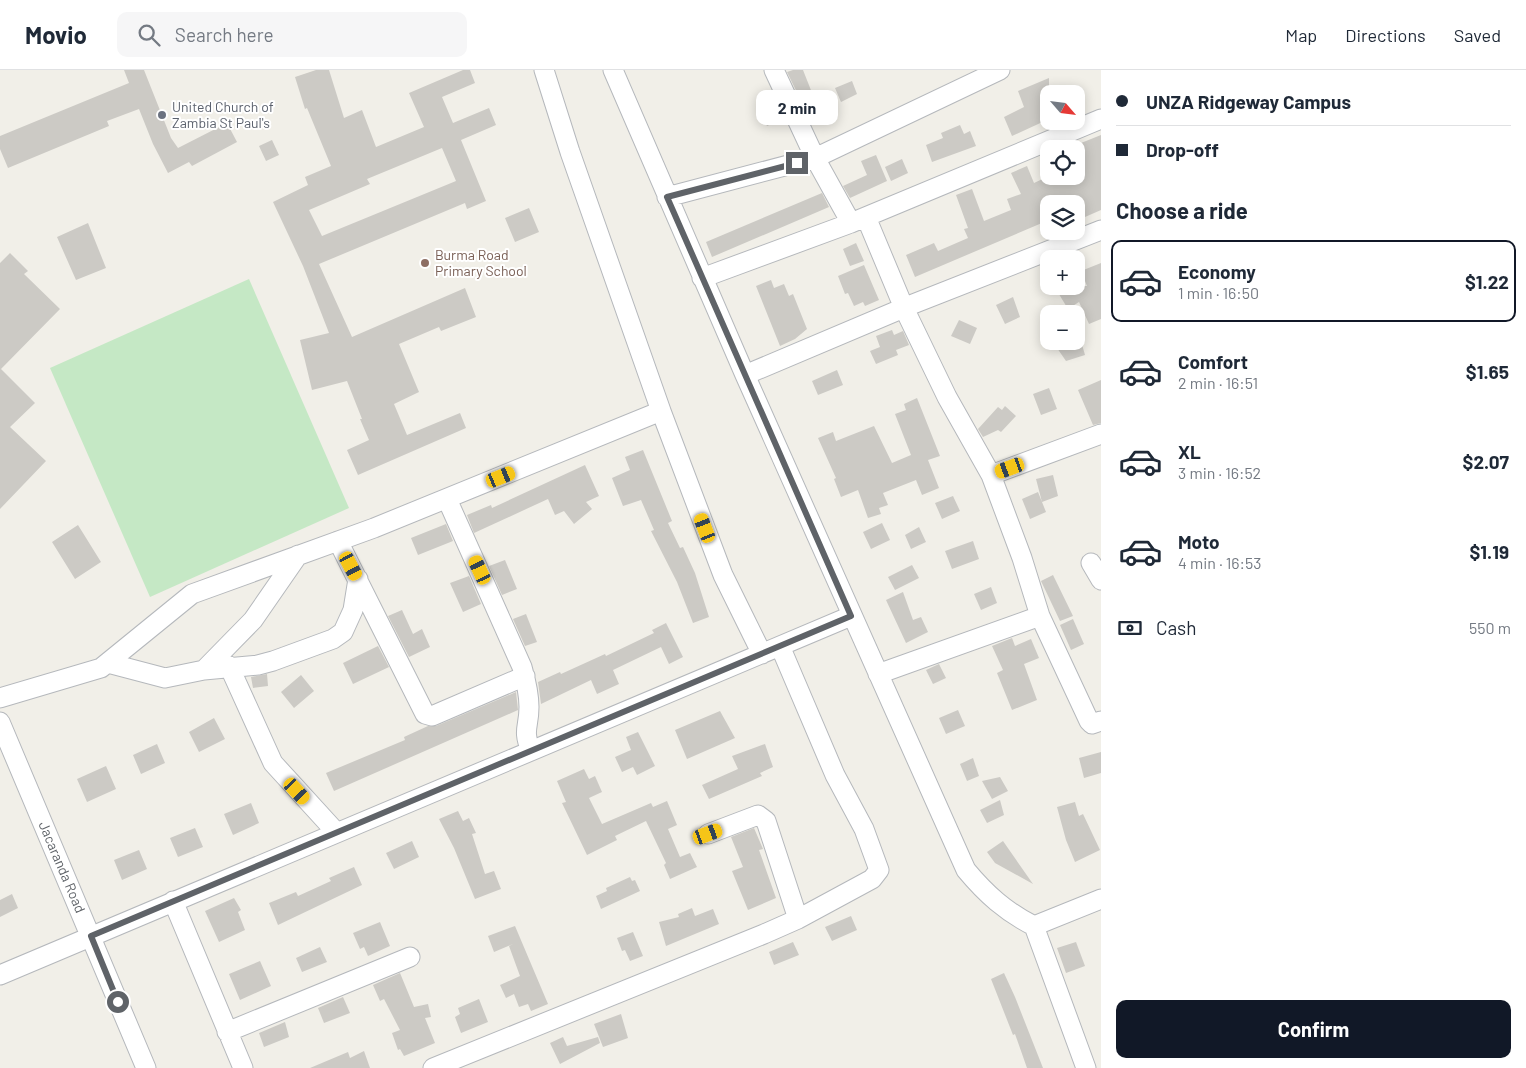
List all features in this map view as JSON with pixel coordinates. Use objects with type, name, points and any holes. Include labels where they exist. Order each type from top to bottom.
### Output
[{"type":"street","points":[[544,70],[570,152],[662,411],[723,575],[762,654]]},
{"type":"street","points":[[613,70],[702,278],[851,616],[966,870],[997,904],[1034,926],[1086,1068]]},
{"type":"street","points":[[774,70],[815,158],[859,220],[947,396],[991,475],[1016,541],[1040,616],[1089,721],[1092,724],[1101,721]]},
{"type":"street","points":[[667,197],[815,158],[1000,70]]},
{"type":"street","points":[[702,278],[859,220],[1101,119]]},
{"type":"street","points":[[745,375],[904,308],[1101,230]]},
{"type":"street","points":[[0,698],[101,668],[192,594],[338,542],[447,500],[662,411]]},
{"type":"street","points":[[991,475],[1101,434]]},
{"type":"street","points":[[447,500],[488,587],[525,676],[529,692],[529,710],[525,734],[531,751]]},
{"type":"street","points":[[338,542],[422,709],[428,716],[525,676]]},
{"type":"street","points":[[204,670],[254,620],[298,556]]},
{"type":"street","points":[[1091,563],[1101,580]]},
{"type":"street","points":[[108,664],[159,678],[229,666],[258,665],[338,637],[349,621],[358,579]]},
{"type":"street","points":[[0,974],[851,616]]},
{"type":"street","points":[[878,674],[1040,616]]},
{"type":"street","points":[[433,1068],[676,971],[798,919],[872,879],[879,870],[864,829],[835,775],[780,646]]},
{"type":"street","points":[[229,666],[273,763],[336,832]]},
{"type":"street","name":"Jacaranda Road","points":[[2,731],[146,1068]]},
{"type":"street","points":[[708,834],[758,815],[766,821],[798,919]]},
{"type":"street","points":[[1034,926],[1101,899]]},
{"type":"street","points":[[173,901],[243,1068]]},
{"type":"street","points":[[227,1032],[410,957]]},
{"type":"green space","points":[[249,279],[349,508],[150,597],[50,368]]},
{"type":"building","points":[[124,70],[144,70],[171,138],[178,148],[227,123],[237,142],[192,166],[189,162],[168,173],[153,144],[139,109],[107,121],[109,126],[8,168],[0,149],[0,136],[129,83]]},
{"type":"building","points":[[316,70],[329,70],[344,118],[362,110],[376,147],[424,127],[409,93],[463,70],[470,70],[475,83],[442,97],[453,123],[489,108],[496,125],[461,140],[486,201],[467,209],[465,203],[319,264],[352,337],[465,288],[476,317],[441,331],[439,327],[399,344],[419,392],[394,404],[407,435],[460,413],[466,428],[358,475],[347,450],[369,440],[347,381],[312,390],[300,340],[329,333],[303,266],[273,202],[308,185],[305,177],[331,166],[307,108],[305,109],[295,77]],"holes":[[[442,148],[456,181],[322,236],[309,210],[370,184],[367,179]]]},
{"type":"building","points":[[803,70],[818,108],[807,113],[787,72]]},
{"type":"building","points":[[1049,78],[1049,85],[1040,85],[1040,123],[1012,136],[1004,117],[1024,107],[1018,91]]},
{"type":"building","points":[[852,81],[857,94],[841,102],[835,88]]},
{"type":"building","points":[[776,101],[784,118],[767,126],[758,109]]},
{"type":"building","points":[[960,125],[964,134],[970,131],[976,146],[932,162],[926,145],[943,138],[941,133]]},
{"type":"building","points":[[1101,135],[1101,210],[1085,217],[1085,195],[1040,195],[1040,224],[915,277],[906,255],[934,243],[938,251],[968,238],[964,229],[968,228],[956,195],[972,189],[984,221],[1011,210],[1007,199],[1021,194],[1011,173],[1027,166],[1034,183],[1040,180],[1040,185],[1085,185],[1085,141]]},
{"type":"building","points":[[272,140],[279,155],[266,161],[259,146]]},
{"type":"building","points":[[876,155],[887,181],[850,198],[843,186],[867,175],[861,161]]},
{"type":"building","points":[[902,159],[908,173],[891,181],[885,167]]},
{"type":"building","points":[[822,193],[829,207],[712,257],[706,242]]},
{"type":"building","points":[[529,208],[539,232],[515,242],[505,218]]},
{"type":"building","points":[[88,223],[106,268],[76,280],[57,237]]},
{"type":"building","points":[[856,243],[864,261],[850,266],[843,249]]},
{"type":"building","points":[[10,253],[28,271],[24,274],[60,309],[1,369],[35,403],[10,427],[46,461],[0,509],[0,263]]},
{"type":"building","points":[[1101,263],[1101,319],[1089,324],[1085,315],[1085,305],[1080,305],[1079,302],[1074,305],[1066,305],[1059,295],[1085,295],[1085,286],[1087,286],[1085,269]]},
{"type":"building","points":[[864,265],[879,300],[865,306],[863,302],[854,306],[848,293],[845,294],[838,276]]},
{"type":"building","points":[[771,280],[774,288],[784,284],[789,296],[793,294],[807,329],[795,339],[780,346],[756,286]]},
{"type":"building","points":[[1013,297],[1020,317],[1005,324],[996,305]]},
{"type":"building","points":[[959,320],[977,328],[970,344],[951,336]]},
{"type":"building","points":[[892,330],[894,335],[903,331],[909,345],[896,350],[898,355],[876,364],[870,351],[880,347],[876,336]]},
{"type":"building","points":[[1058,350],[1084,350],[1085,355],[1066,361]]},
{"type":"building","points":[[837,370],[843,385],[818,395],[812,381]]},
{"type":"building","points":[[1101,380],[1101,423],[1093,425],[1078,390]]},
{"type":"building","points":[[1049,388],[1057,409],[1041,415],[1033,394]]},
{"type":"building","points":[[917,398],[940,456],[928,460],[939,488],[922,495],[916,480],[883,493],[888,505],[879,508],[881,514],[868,518],[858,490],[841,497],[834,479],[836,478],[818,438],[833,432],[836,441],[874,426],[892,463],[911,455],[895,414],[906,410],[904,404]]},
{"type":"building","points":[[1005,406],[1016,416],[1001,432],[998,430],[983,437],[978,429],[998,407],[1002,410]]},
{"type":"building","points":[[643,450],[672,521],[668,523],[680,548],[683,547],[695,573],[709,617],[693,623],[677,582],[651,531],[654,530],[641,500],[623,506],[612,478],[630,470],[625,457]]},
{"type":"building","points":[[585,465],[599,496],[586,502],[592,509],[574,524],[564,511],[555,515],[548,499],[474,533],[467,515],[491,505],[492,508]]},
{"type":"building","points":[[1053,475],[1058,496],[1042,502],[1036,479]]},
{"type":"building","points":[[1038,492],[1046,512],[1030,519],[1022,499]]},
{"type":"building","points":[[953,496],[960,511],[942,519],[935,503]]},
{"type":"building","points":[[882,523],[890,540],[871,549],[863,532]]},
{"type":"building","points":[[446,524],[453,541],[418,555],[411,538]]},
{"type":"building","points":[[78,525],[101,562],[75,579],[52,542]]},
{"type":"building","points":[[919,527],[926,542],[911,549],[905,535]]},
{"type":"building","points":[[973,541],[979,559],[952,569],[945,551]]},
{"type":"building","points":[[505,560],[517,589],[502,595],[489,566]]},
{"type":"building","points":[[912,565],[919,578],[895,590],[888,577]]},
{"type":"building","points":[[1053,575],[1073,616],[1060,621],[1041,581]]},
{"type":"building","points":[[469,576],[481,604],[463,612],[450,583]]},
{"type":"building","points":[[991,587],[997,603],[981,610],[974,594]]},
{"type":"building","points":[[903,592],[913,620],[921,617],[928,632],[906,643],[886,600]]},
{"type":"building","points":[[402,610],[413,634],[422,629],[430,647],[409,657],[388,616]]},
{"type":"building","points":[[526,614],[537,642],[525,646],[513,619]]},
{"type":"building","points":[[1073,619],[1084,644],[1071,650],[1060,625]]},
{"type":"building","points":[[666,623],[683,657],[669,664],[661,647],[613,670],[619,684],[597,694],[591,680],[541,704],[538,682],[605,654],[606,656],[654,633],[652,630]]},
{"type":"building","points":[[1012,638],[1015,646],[1031,639],[1039,658],[1024,664],[1037,700],[1012,710],[997,673],[1003,670],[992,646]]},
{"type":"building","points":[[378,646],[389,667],[353,684],[343,663]]},
{"type":"building","points":[[939,664],[946,678],[933,684],[926,670]]},
{"type":"building","points":[[267,674],[268,686],[253,688],[251,677]]},
{"type":"building","points":[[301,675],[314,691],[294,708],[281,692]]},
{"type":"building","points":[[516,692],[518,710],[334,791],[326,773],[405,740],[404,737],[428,726],[436,726]]},
{"type":"building","points":[[958,710],[965,726],[946,734],[939,718]]},
{"type":"building","points":[[720,711],[735,738],[687,759],[675,730]]},
{"type":"building","points":[[214,718],[225,739],[199,752],[189,732]]},
{"type":"building","points":[[638,732],[655,766],[637,775],[633,767],[622,772],[615,757],[631,750],[626,737]]},
{"type":"building","points":[[157,744],[165,763],[141,774],[133,755]]},
{"type":"building","points":[[765,744],[773,767],[760,773],[762,776],[709,799],[702,785],[738,769],[732,756]]},
{"type":"building","points":[[1101,752],[1101,773],[1084,778],[1079,758]]},
{"type":"building","points":[[973,758],[979,776],[967,781],[960,764]]},
{"type":"building","points":[[106,766],[116,789],[87,802],[77,779]]},
{"type":"building","points":[[584,769],[589,779],[595,776],[602,792],[589,798],[602,824],[651,803],[653,807],[667,801],[677,825],[668,829],[680,857],[690,853],[697,867],[670,879],[664,865],[666,863],[646,821],[615,836],[617,840],[587,855],[562,803],[566,802],[557,781]]},
{"type":"building","points":[[1000,777],[1008,791],[992,799],[982,781]]},
{"type":"building","points":[[1000,800],[1004,815],[987,823],[980,810]]},
{"type":"building","points":[[1075,802],[1079,816],[1083,814],[1100,850],[1075,862],[1066,840],[1057,807]]},
{"type":"building","points":[[251,803],[259,823],[233,835],[224,814]]},
{"type":"building","points":[[458,811],[463,821],[469,818],[476,833],[472,834],[485,874],[494,871],[501,889],[475,899],[454,848],[439,819]]},
{"type":"building","points":[[195,828],[203,847],[178,857],[170,838]]},
{"type":"building","points":[[754,828],[763,849],[759,850],[776,898],[748,910],[732,871],[743,867],[731,837]]},
{"type":"building","points":[[412,841],[419,857],[394,869],[386,853]]},
{"type":"building","points":[[1003,841],[1033,884],[995,863],[987,852]]},
{"type":"building","points":[[139,850],[147,869],[122,880],[114,860]]},
{"type":"building","points":[[354,867],[362,885],[278,925],[269,903],[296,892],[298,896],[331,881],[329,878]]},
{"type":"building","points":[[630,877],[632,881],[635,880],[640,891],[601,909],[596,896],[607,891],[606,888]]},
{"type":"building","points":[[12,894],[18,908],[0,917],[0,900]]},
{"type":"building","points":[[234,898],[241,910],[238,912],[245,930],[219,942],[205,911]]},
{"type":"building","points":[[692,908],[695,916],[713,909],[719,924],[666,946],[659,922],[679,917],[678,914]]},
{"type":"building","points":[[851,916],[857,930],[832,941],[825,927]]},
{"type":"building","points":[[380,922],[390,946],[368,956],[364,947],[360,949],[353,933]]},
{"type":"building","points":[[515,926],[548,1004],[531,1011],[528,1004],[519,1007],[514,994],[506,998],[500,985],[520,976],[509,946],[513,944],[494,952],[488,936]]},
{"type":"building","points":[[633,932],[643,956],[630,961],[625,950],[622,951],[617,938]]},
{"type":"building","points":[[793,942],[799,955],[774,965],[769,952]]},
{"type":"building","points":[[1076,942],[1085,966],[1066,973],[1057,948]]},
{"type":"building","points":[[320,947],[327,962],[302,972],[296,958]]},
{"type":"building","points":[[260,961],[271,986],[240,1000],[229,974]]},
{"type":"building","points":[[400,973],[414,1007],[428,1004],[431,1017],[425,1018],[435,1043],[404,1056],[400,1049],[398,1050],[392,1033],[400,1030],[384,999],[380,1001],[373,985]]},
{"type":"building","points":[[1004,973],[1043,1068],[1027,1068],[1015,1034],[1013,1035],[991,979]]},
{"type":"building","points":[[343,997],[350,1013],[324,1023],[318,1008]]},
{"type":"building","points":[[479,999],[488,1022],[461,1033],[455,1017],[460,1014],[458,1008]]},
{"type":"building","points":[[621,1014],[628,1038],[603,1047],[594,1024]]},
{"type":"building","points":[[285,1022],[289,1037],[264,1047],[259,1033]]},
{"type":"building","points":[[563,1037],[567,1046],[598,1037],[600,1043],[560,1064],[550,1043]]},
{"type":"building","points":[[364,1051],[370,1068],[310,1068],[348,1052],[350,1058]]},
{"type":"place","name":"United Church of Zambia St Paul's","points":[[162,115]]},
{"type":"place","name":"Burma Road Primary School","points":[[425,263]]},
{"type":"route","points":[[118,1002],[91,936],[851,616],[667,197],[797,163]]}]
